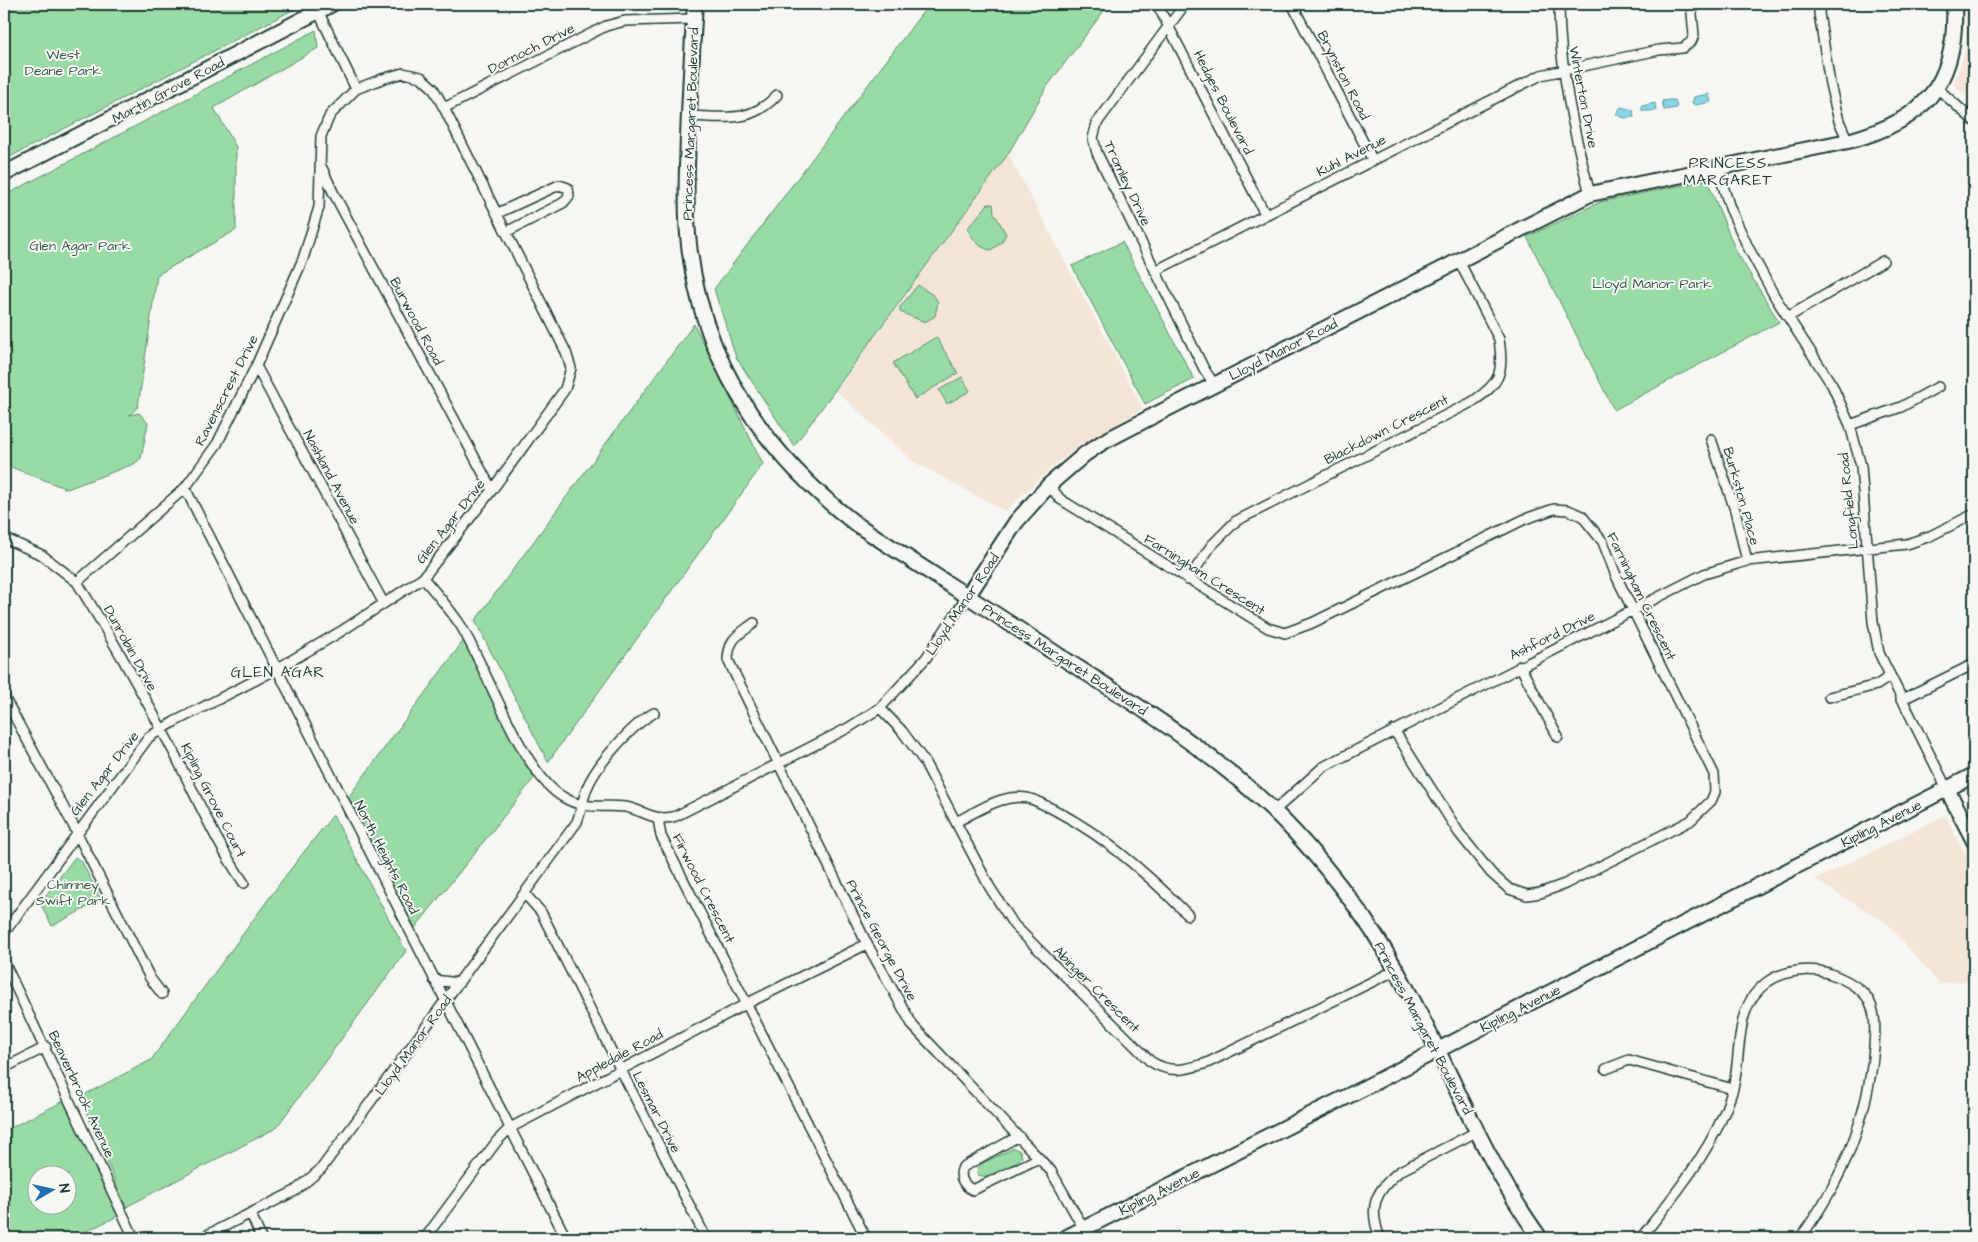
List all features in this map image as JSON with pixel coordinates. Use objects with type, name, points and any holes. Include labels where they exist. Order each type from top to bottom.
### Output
[{"type":"street","name":"Martin Grove Road","points":[[4,174],[332,4]]},
{"type":"street","name":"Princess Margaret Boulevard","points":[[694,4],[686,194],[690,257],[708,329],[719,357],[737,392],[758,426],[788,464],[830,505],[856,524],[1162,722],[1223,767],[1274,811],[1346,894],[1396,970],[1511,1194],[1540,1238]]},
{"type":"street","name":"Hedges Boulevard","points":[[1157,4],[1169,24],[1265,214]]},
{"type":"street","name":"Tromley Drive","points":[[1185,4],[1097,124],[1093,138],[1097,153],[1155,271],[1204,369],[1214,384]]},
{"type":"street","name":"Brynston Road","points":[[1292,4],[1372,159]]},
{"type":"street","name":"Winterton Drive","points":[[1559,4],[1559,39],[1563,69],[1590,194]]},
{"type":"street","name":"Kuhl Avenue","points":[[1155,271],[1372,159],[1541,75],[1659,50],[1683,48],[1691,42],[1694,35],[1691,4]]},
{"type":"street","points":[[1820,4],[1819,14],[1830,84],[1848,141]]},
{"type":"street","name":"Lloyd Manor Road","points":[[658,819],[676,816],[848,728],[880,708],[926,658],[1016,522],[1049,485],[1085,454],[1103,442],[1590,194],[1848,141],[1872,134],[1908,116],[1924,103],[1937,88],[1952,55],[1956,25],[1954,4]]},
{"type":"street","points":[[318,11],[356,89]]},
{"type":"street","name":"Dornoch Drive","points":[[444,108],[606,26],[625,20],[694,18]]},
{"type":"street","name":"Glen Agar Drive","points":[[4,933],[76,832],[143,743],[160,729],[275,670],[340,632],[383,602],[423,578],[492,490],[565,389],[571,368],[508,232],[433,88],[421,77],[403,74],[382,79],[356,89]]},
{"type":"street","points":[[1937,88],[1974,121]]},
{"type":"street","name":"Ravenscrest Drive","points":[[76,582],[185,488],[217,444],[256,366],[306,250],[320,207],[321,136],[330,115],[356,89]]},
{"type":"street","points":[[689,116],[745,116],[764,108],[777,95]]},
{"type":"street","name":"Burwood Road","points":[[320,163],[333,192],[492,490]]},
{"type":"street","name":"Longfield Road","points":[[1717,167],[1730,208],[1748,247],[1788,317],[1832,385],[1850,425],[1861,466],[1876,643],[1889,677],[1947,789]]},
{"type":"street","points":[[498,213],[559,185],[568,188],[569,196],[563,202],[508,232]]},
{"type":"street","name":"Blackdown Crescent","points":[[1188,580],[1211,546],[1236,521],[1472,402],[1492,388],[1499,376],[1501,352],[1499,339],[1459,261]]},
{"type":"street","points":[[1788,317],[1883,261]]},
{"type":"street","name":"Nashland Avenue","points":[[256,366],[383,602]]},
{"type":"street","points":[[1850,425],[1901,407],[1938,387]]},
{"type":"street","name":"Burkston Place","points":[[1711,439],[1735,510],[1747,561]]},
{"type":"street","name":"Farningham Crescent","points":[[1049,485],[1060,499],[1188,580],[1257,623],[1285,633],[1312,623],[1524,519],[1554,509],[1568,510],[1582,516],[1603,542],[1633,611],[1714,774],[1715,792],[1711,801],[1690,821],[1565,884],[1540,893],[1527,895],[1513,891],[1499,882],[1459,833],[1394,730]]},
{"type":"street","name":"North Heights Road","points":[[185,488],[275,670],[566,1238]]},
{"type":"street","name":"Ashford Drive","points":[[1274,811],[1323,767],[1704,574],[1747,561],[1920,541],[1974,514]]},
{"type":"street","points":[[4,538],[42,555],[76,582]]},
{"type":"street","points":[[423,578],[461,626],[531,763],[561,796],[583,806],[626,807],[658,819]]},
{"type":"street","name":"Dunrobin Drive","points":[[76,582],[101,621],[160,729]]},
{"type":"street","name":"Prince George Drive","points":[[754,623],[733,638],[729,646],[728,660],[867,944],[914,1026],[1051,1170],[1086,1234]]},
{"type":"street","points":[[1901,700],[1974,664]]},
{"type":"street","points":[[1520,666],[1558,737]]},
{"type":"street","points":[[1829,697],[1877,685],[1889,677]]},
{"type":"street","points":[[4,697],[76,832],[150,978],[162,994]]},
{"type":"street","name":"Abinger Crescent","points":[[880,708],[914,746],[990,886],[1014,926],[1150,1061],[1160,1068],[1172,1071],[1186,1070],[1207,1062],[1396,970]]},
{"type":"street","name":"Lloyd Manor Road","points":[[201,1238],[304,1186],[322,1169],[577,822],[592,778],[622,739],[640,720],[654,712]]},
{"type":"street","name":"Kipling Grove Court","points":[[160,729],[230,864],[244,883]]},
{"type":"street","name":"Kipling Avenue","points":[[1065,1238],[1086,1234],[1438,1050],[1974,776]]},
{"type":"street","points":[[1947,789],[1974,841]]},
{"type":"street","points":[[956,822],[1012,797],[1025,796],[1094,833],[1146,874],[1188,915]]},
{"type":"street","name":"Firwood Crescent","points":[[658,819],[661,836],[748,1003],[866,1238]]},
{"type":"street","name":"Lesmar Drive","points":[[525,894],[541,912],[706,1238]]},
{"type":"street","name":"Appledale Road","points":[[425,1238],[497,1141],[510,1128],[748,1003],[867,944]]},
{"type":"street","name":"Beaverbrook Avenue","points":[[4,962],[134,1238]]},
{"type":"street","points":[[1641,1238],[1706,1150],[1721,1123],[1733,1089],[1744,1017],[1756,992],[1779,975],[1814,970],[1846,980],[1867,997],[1873,1010],[1875,1036],[1873,1071],[1852,1145],[1838,1180],[1800,1238]]},
{"type":"street","points":[[434,980],[459,983]]},
{"type":"street","points":[[4,1068],[46,1048]]},
{"type":"street","points":[[1606,1069],[1629,1060],[1733,1089]]},
{"type":"street","points":[[1380,1238],[1376,1228],[1374,1204],[1377,1194],[1400,1171],[1478,1131]]},
{"type":"street","points":[[1019,1136],[963,1167],[962,1179],[965,1185],[973,1190],[1039,1158]]},
{"type":"street","points":[[251,1214],[261,1238]]},
{"type":"shaded area","points":[[1966,4],[1974,4],[1974,104],[1954,84],[1966,48]]},
{"type":"shaded area","points":[[1008,154],[1143,408],[1058,462],[1005,511],[914,462],[836,391]]},
{"type":"shaded area","points":[[1945,815],[1974,871],[1974,980],[1939,984],[1887,923],[1815,880]]},
{"type":"green space","name":"West Deane Park","points":[[4,4],[304,4],[4,160]]},
{"type":"green space","points":[[929,4],[1109,4],[1046,88],[1008,154],[794,446],[736,357],[714,289]]},
{"type":"green space","name":"Glen Agar Park","points":[[316,30],[318,48],[214,108],[236,147],[236,230],[157,275],[138,407],[129,415],[139,413],[148,423],[141,458],[134,464],[67,489],[11,467],[4,454],[4,196]]},
{"type":"green space","name":"Lloyd Manor Park","points":[[1707,180],[1736,251],[1779,322],[1614,410],[1527,237],[1600,202]]},
{"type":"green space","points":[[988,204],[993,204],[994,213],[1006,234],[1001,243],[991,250],[974,240],[967,229]]},
{"type":"green space","points":[[1122,242],[1194,379],[1145,404],[1072,266]]},
{"type":"green space","points":[[918,285],[934,296],[938,302],[935,316],[925,322],[900,312],[900,307]]},
{"type":"green space","points":[[694,324],[763,464],[548,762],[475,621]]},
{"type":"green space","points":[[936,337],[958,373],[915,399],[893,363]]},
{"type":"green space","points":[[962,377],[970,391],[947,404],[939,390]]},
{"type":"green space","points":[[464,640],[522,760],[535,777],[415,928],[347,799]]},
{"type":"green space","points":[[333,815],[406,951],[276,1128],[126,1207],[80,1097],[151,1060],[286,875]]},
{"type":"green space","name":"Chimney Swift Park","points":[[75,857],[82,862],[101,900],[52,926],[40,903]]},
{"type":"green space","points":[[68,1099],[118,1216],[72,1238],[4,1238],[4,1131]]},
{"type":"green space","points":[[1014,1148],[1020,1151],[1022,1157],[1013,1164],[995,1174],[988,1176],[978,1175],[977,1169],[981,1164]]},
{"type":"water","points":[[1709,94],[1711,102],[1695,105],[1692,103],[1694,97]]},
{"type":"water","points":[[1675,100],[1677,108],[1664,110],[1662,101]]},
{"type":"water","points":[[1655,103],[1656,111],[1642,111],[1642,106]]},
{"type":"water","points":[[1621,107],[1633,110],[1634,117],[1624,118],[1616,114]]},
{"type":"district","name":"PRINCESS MARGARET","points":[[1728,172]]},
{"type":"district","name":"GLEN AGAR","points":[[278,672]]}]
